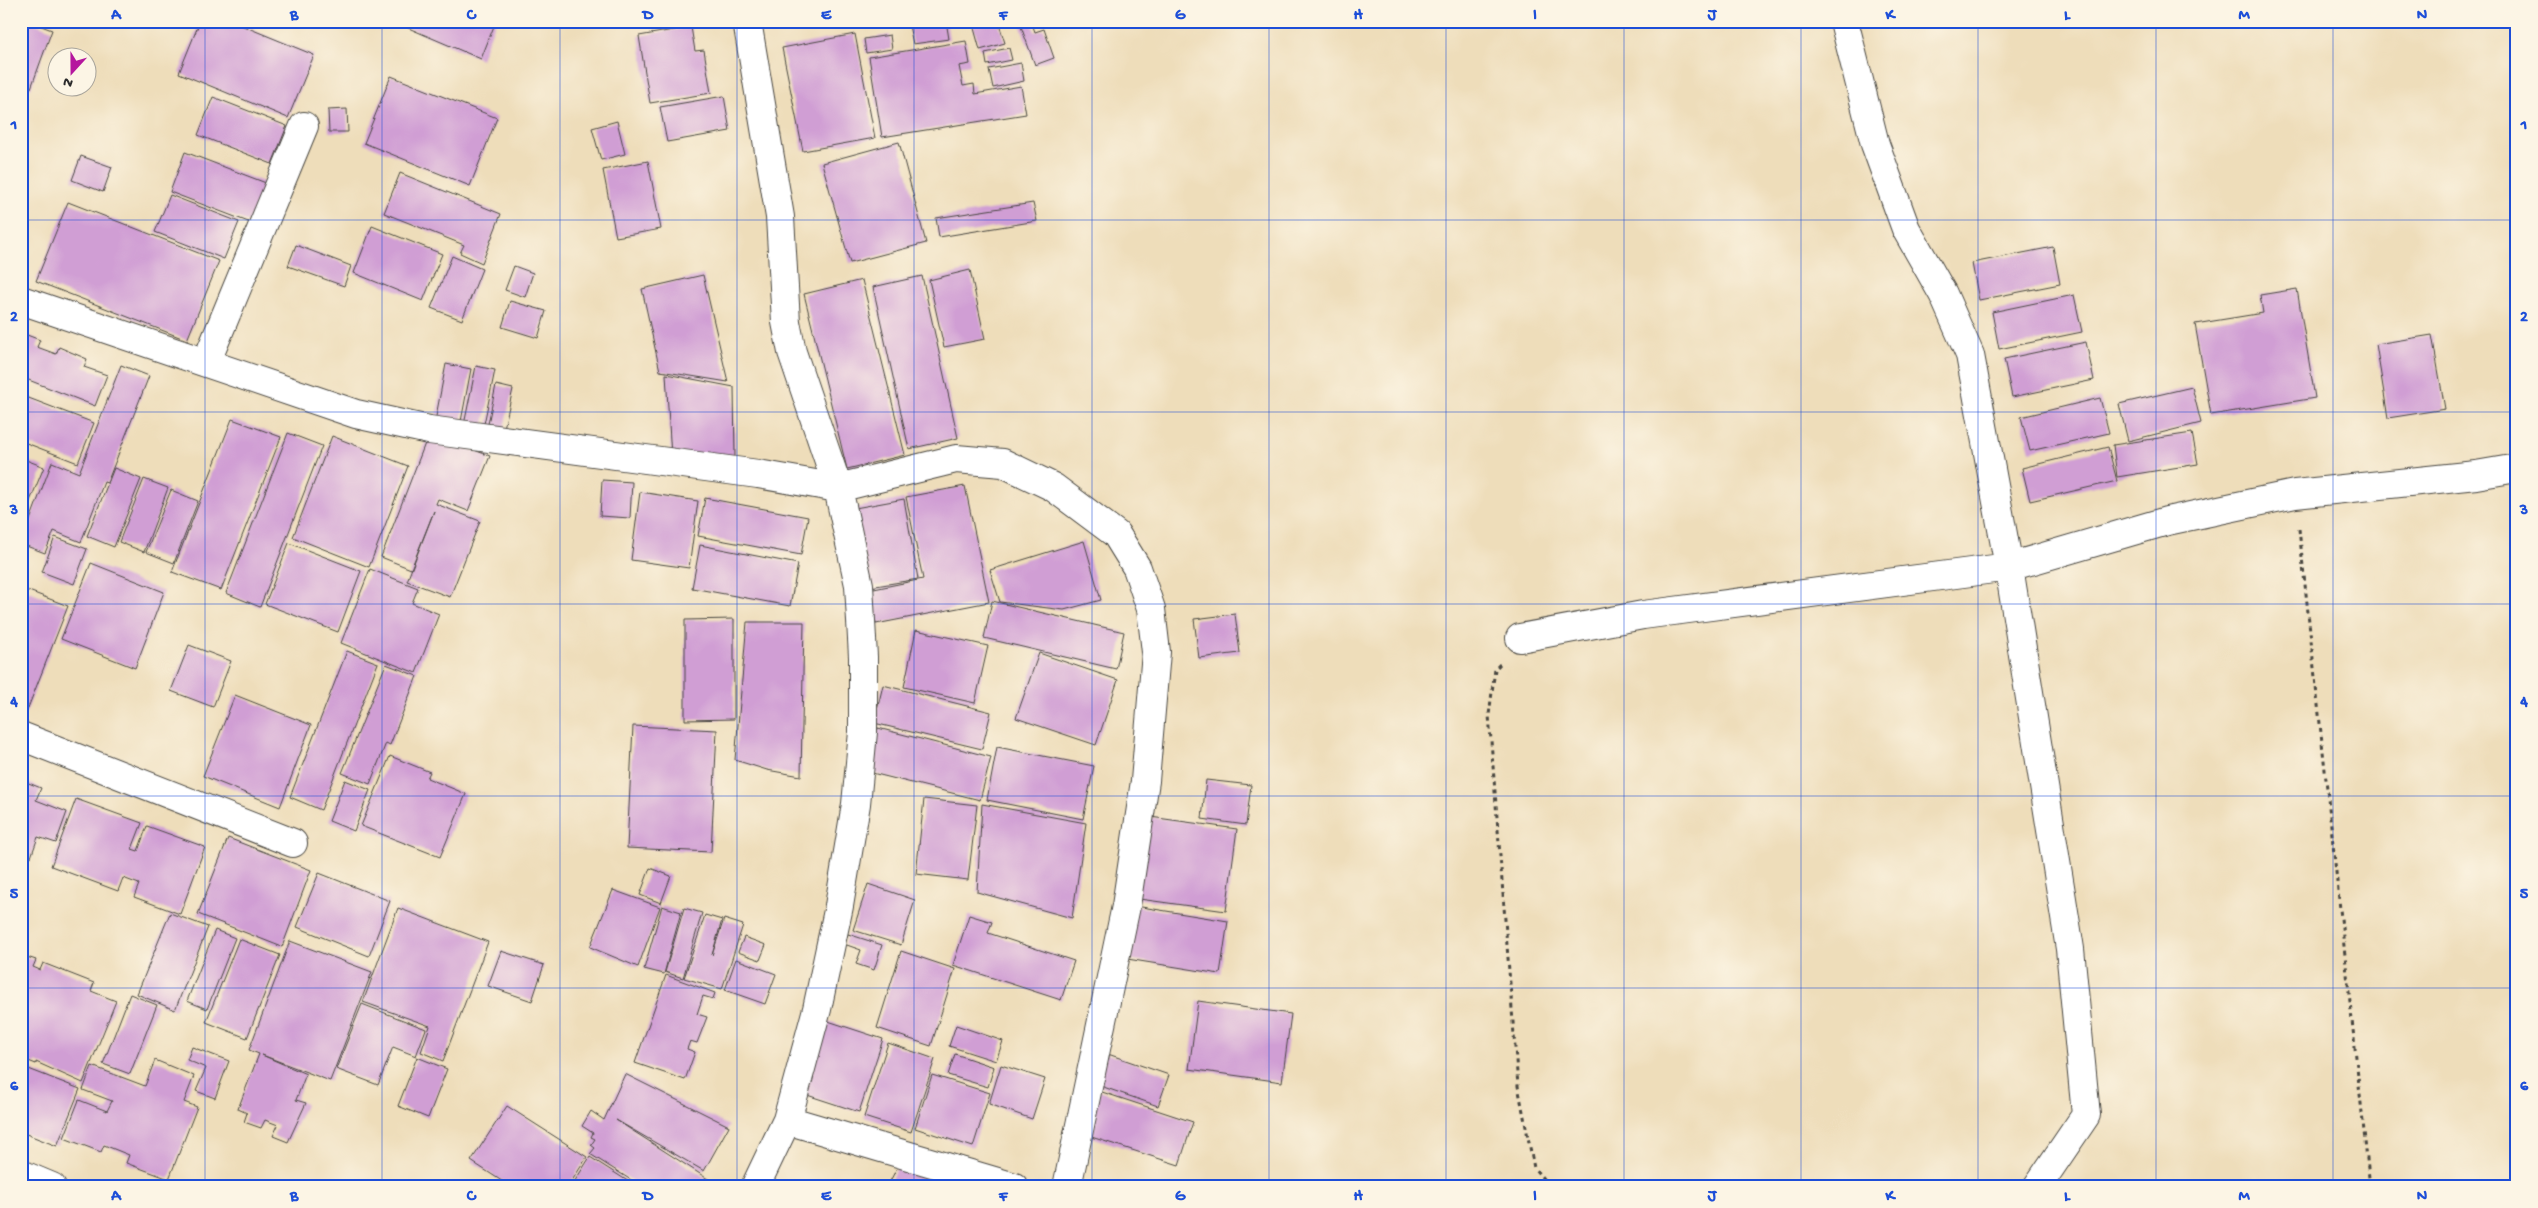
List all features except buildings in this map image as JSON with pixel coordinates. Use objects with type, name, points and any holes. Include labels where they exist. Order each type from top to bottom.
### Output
[{"type":"street","points":[[748,21],[780,217],[786,322],[792,352],[838,488],[860,585],[863,657],[863,732],[856,804],[839,906],[818,1009],[787,1120],[755,1187]]},
{"type":"street","points":[[1844,21],[1875,144],[1906,229],[1943,294],[1970,355],[2009,567],[2070,949],[2086,1115],[2038,1187]]},
{"type":"street","points":[[206,363],[304,126]]},
{"type":"street","points":[[21,300],[356,414],[429,430],[758,474],[838,488],[956,459],[1002,463],[1053,487],[1116,534],[1137,568],[1148,601],[1156,652],[1145,781],[1126,906],[1067,1187]]},
{"type":"street","points":[[1520,638],[1643,615],[2009,567],[2167,521],[2295,494],[2476,475],[2517,468]]},
{"type":"street","points":[[21,736],[292,843]]},
{"type":"street","points":[[787,1120],[1014,1187]]},
{"type":"street","points":[[21,1174],[52,1187]]},
{"type":"path","points":[[2295,494],[2370,1187]]},
{"type":"path","points":[[1520,638],[1496,669],[1489,715],[1518,1086],[1534,1168],[1550,1187]]}]
